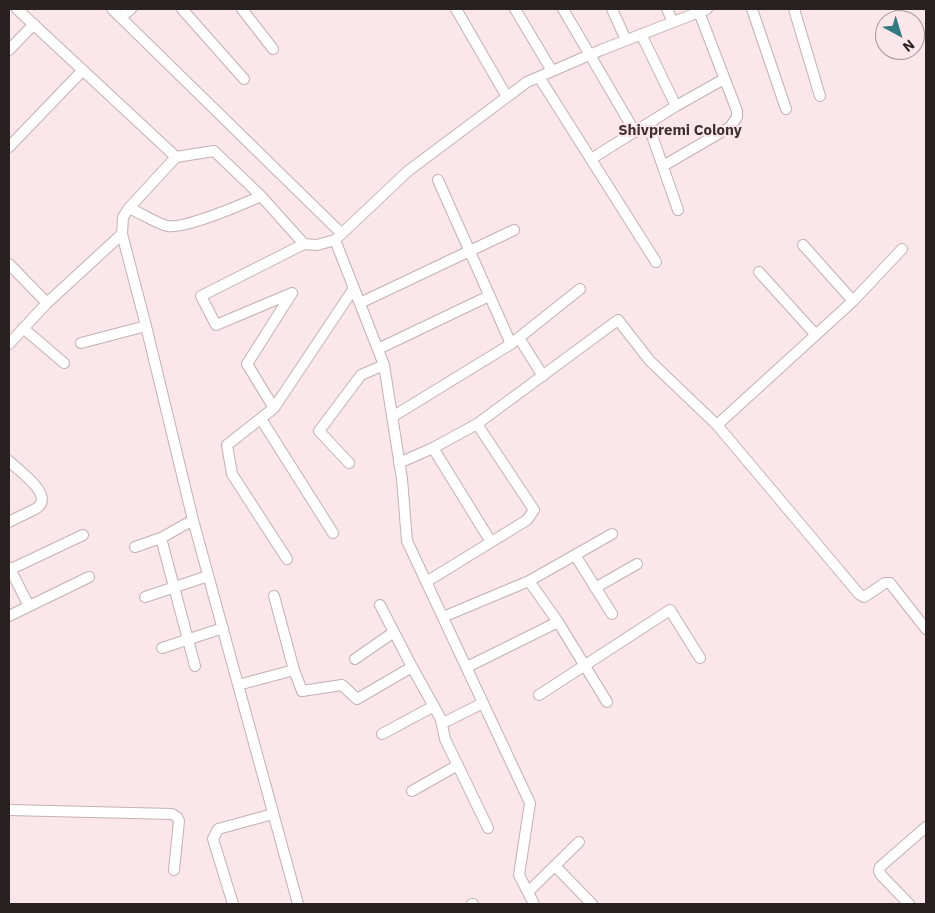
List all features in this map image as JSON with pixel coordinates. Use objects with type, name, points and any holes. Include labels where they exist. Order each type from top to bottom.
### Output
[{"type":"street","points":[[18,9],[176,157]]},
{"type":"street","points":[[112,9],[338,236],[354,288],[384,365],[399,463],[407,541],[530,803],[519,875],[534,904]]},
{"type":"street","points":[[121,17],[130,9]]},
{"type":"street","points":[[182,9],[244,79]]},
{"type":"street","points":[[242,9],[273,49]]},
{"type":"street","points":[[456,9],[507,96]]},
{"type":"street","points":[[514,9],[552,71]]},
{"type":"street","points":[[563,9],[635,132]]},
{"type":"street","points":[[612,9],[626,40]]},
{"type":"street","points":[[667,9],[673,22]]},
{"type":"street","points":[[752,9],[786,109]]},
{"type":"street","points":[[794,9],[820,96]]},
{"type":"street","points":[[274,408],[247,364],[292,293],[216,326],[201,296],[304,244],[318,245],[338,236],[408,171],[527,82],[703,10],[724,79],[737,111],[737,117],[730,127],[663,166]]},
{"type":"street","points":[[9,50],[34,24]]},
{"type":"street","points":[[641,34],[676,106]]},
{"type":"street","points":[[9,147],[83,70]]},
{"type":"street","points":[[539,77],[656,262]]},
{"type":"street","points":[[591,159],[676,106],[724,79]]},
{"type":"street","points":[[648,124],[678,210]]},
{"type":"street","points":[[298,904],[193,520],[122,234],[123,217],[176,157],[214,151],[261,196],[304,244]]},
{"type":"street","points":[[438,180],[489,296],[515,341],[543,376]]},
{"type":"street","points":[[130,208],[168,226],[179,225],[221,212],[261,196]]},
{"type":"street","points":[[360,303],[514,230]]},
{"type":"street","points":[[9,344],[47,303],[122,234]]},
{"type":"street","points":[[803,245],[853,301]]},
{"type":"street","points":[[717,425],[853,301],[902,249]]},
{"type":"street","points":[[9,264],[47,303]]},
{"type":"street","points":[[759,272],[816,335]]},
{"type":"street","points":[[287,559],[232,474],[227,445],[274,408],[354,288]]},
{"type":"street","points":[[392,417],[515,341],[580,289]]},
{"type":"street","points":[[378,349],[489,296]]},
{"type":"street","points":[[399,463],[433,448],[477,424],[618,320],[650,361],[717,425],[859,594],[864,597],[885,583],[890,583],[926,629]]},
{"type":"street","points":[[81,342],[146,326]]},
{"type":"street","points":[[23,328],[64,363]]},
{"type":"street","points":[[349,463],[319,431],[361,376],[384,365]]},
{"type":"street","points":[[261,419],[333,533]]},
{"type":"street","points":[[426,582],[527,520],[534,510],[477,424]]},
{"type":"street","points":[[433,448],[491,542]]},
{"type":"street","points":[[9,522],[38,507],[43,498],[39,488],[11,467]]},
{"type":"street","points":[[136,547],[161,538],[193,520]]},
{"type":"street","points":[[443,617],[529,581],[612,534]]},
{"type":"street","points":[[29,606],[9,569],[83,535]]},
{"type":"street","points":[[161,538],[195,666]]},
{"type":"street","points":[[574,555],[612,614]]},
{"type":"street","points":[[596,588],[637,564]]},
{"type":"street","points":[[145,597],[208,576]]},
{"type":"street","points":[[9,616],[89,577]]},
{"type":"street","points":[[529,581],[558,622],[607,702]]},
{"type":"street","points":[[274,596],[294,670],[302,691],[342,684],[357,699],[412,667]]},
{"type":"street","points":[[380,605],[441,720],[445,738],[488,828]]},
{"type":"street","points":[[539,695],[670,610],[700,658]]},
{"type":"street","points":[[467,667],[558,622]]},
{"type":"street","points":[[162,648],[223,628]]},
{"type":"street","points":[[355,659],[394,632]]},
{"type":"street","points":[[238,685],[294,670]]},
{"type":"street","points":[[441,720],[443,723],[484,703]]},
{"type":"street","points":[[382,734],[434,706]]},
{"type":"street","points":[[412,791],[458,765]]},
{"type":"street","points":[[9,810],[172,814],[179,821],[174,870]]},
{"type":"street","points":[[233,904],[214,839],[218,829],[273,814]]},
{"type":"street","points":[[909,904],[879,871],[880,867],[926,827]]},
{"type":"street","points":[[528,892],[579,842]]},
{"type":"street","points":[[555,866],[592,904]]},
{"type":"district","name":"Shivpremi Colony","points":[[680,131]]}]
